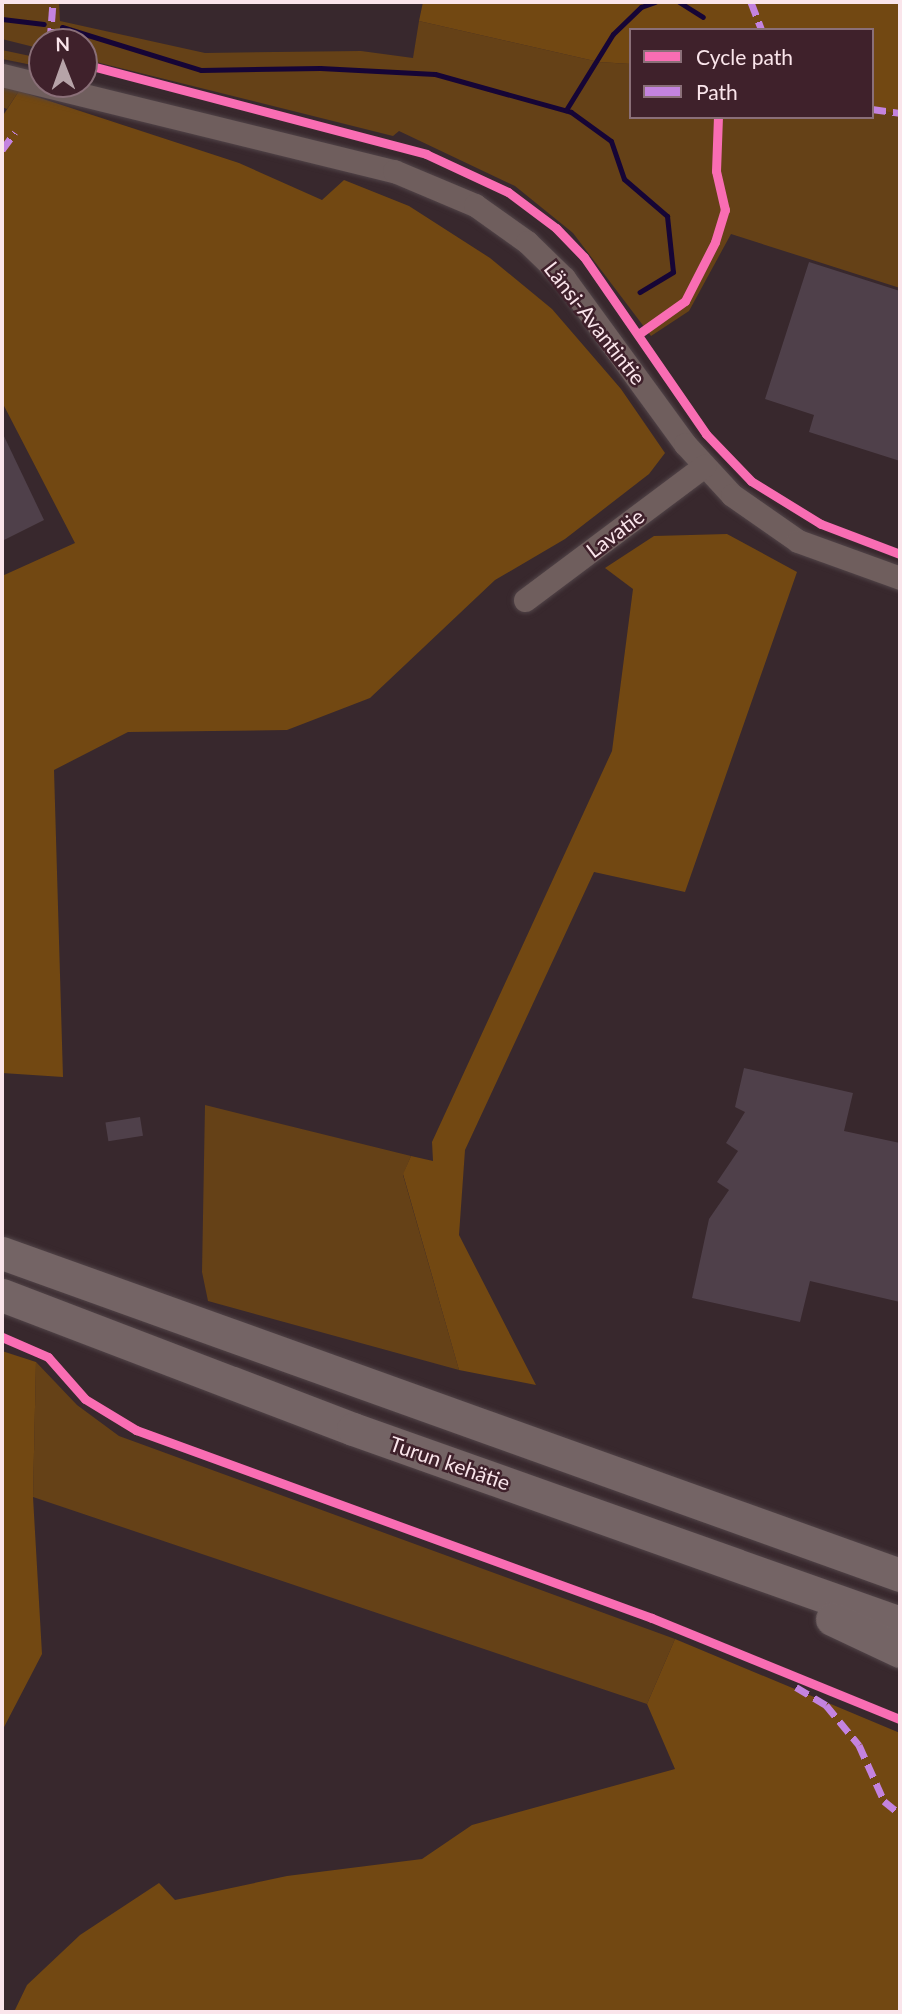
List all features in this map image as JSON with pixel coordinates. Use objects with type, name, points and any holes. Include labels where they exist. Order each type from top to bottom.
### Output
[{"type":"highway","points":[[2,1252],[900,1575]]},
{"type":"highway","name":"Turun kehätie","points":[[2,1295],[353,1429],[900,1623]]},
{"type":"highway","points":[[610,1518],[900,1651]]},
{"type":"highway","points":[[814,1544],[900,1564]]},
{"type":"street","name":"Länsi-Avantintie","points":[[2,75],[394,171],[475,205],[527,242],[564,278],[704,466],[756,514],[799,541],[900,578]]},
{"type":"street","name":"Lavatie","points":[[525,600],[704,466]]},
{"type":"shaded area","points":[[2,2],[59,2],[60,21],[92,28],[28,28],[28,46],[2,39]]},
{"type":"shaded area","points":[[423,2],[900,2],[900,115],[874,108],[874,28],[629,28],[629,64],[599,62],[419,21]]},
{"type":"shaded area","points":[[419,21],[599,62],[629,64],[629,119],[874,119],[874,108],[900,115],[900,288],[731,234],[689,311],[651,336],[573,233],[515,186],[399,131],[393,136],[98,62],[98,29],[205,53],[361,51],[413,58]]},
{"type":"shaded area","points":[[2,50],[28,56],[28,64],[2,59]]},
{"type":"shaded area","points":[[2,86],[19,91],[7,109],[2,107]]},
{"type":"shaded area","points":[[19,91],[28,94],[28,98],[40,98],[239,163],[322,200],[344,180],[409,206],[490,258],[552,309],[621,389],[665,453],[649,474],[565,539],[495,580],[370,698],[287,730],[128,732],[54,770],[63,1077],[2,1073],[2,576],[75,543],[2,402],[2,117]]},
{"type":"shaded area","points":[[727,534],[797,572],[685,892],[594,872],[465,1150],[459,1235],[536,1385],[459,1370],[403,1174],[411,1156],[433,1161],[432,1142],[612,751],[633,589],[605,568],[654,536]]},
{"type":"shaded area","points":[[205,1105],[411,1156],[403,1175],[459,1370],[208,1301],[202,1272]]},
{"type":"shaded area","points":[[2,1351],[36,1362],[33,1497],[42,1654],[2,1731]]},
{"type":"shaded area","points":[[36,1362],[77,1405],[119,1436],[675,1639],[647,1704],[33,1497]]},
{"type":"shaded area","points":[[675,1639],[900,1733],[900,2012],[14,2012],[27,1985],[80,1935],[159,1883],[175,1900],[287,1876],[422,1859],[472,1825],[675,1769],[647,1704]]},
{"type":"building","points":[[809,262],[900,291],[900,461],[809,432],[814,415],[765,399]]},
{"type":"building","points":[[2,432],[44,520],[2,541]]},
{"type":"building","points":[[744,1068],[853,1093],[844,1131],[900,1143],[900,1302],[810,1281],[800,1322],[692,1298],[709,1219],[729,1190],[717,1182],[738,1151],[726,1143],[745,1112],[735,1107]]},
{"type":"building","points":[[140,1117],[143,1136],[108,1141],[105,1122]]},
{"type":"waterway","points":[[566,110],[613,34],[641,7],[655,2]]},
{"type":"waterway","points":[[679,2],[703,17]]},
{"type":"waterway","points":[[2,19],[44,24]]},
{"type":"waterway","points":[[62,27],[201,70],[320,68],[435,74],[571,112],[611,141],[624,179],[667,216],[673,272],[640,292]]},
{"type":"marked path","points":[[51,28],[53,2]]},
{"type":"marked path","points":[[751,2],[761,28]]},
{"type":"marked path","points":[[874,109],[900,113]]},
{"type":"marked path","points":[[2,150],[15,132]]},
{"type":"marked path","points":[[796,1687],[826,1705],[859,1745],[884,1801],[900,1814]]},
{"type":"cycle path","points":[[98,68],[426,154],[508,192],[556,228],[584,257],[706,434],[751,481],[821,524],[900,554]]},
{"type":"cycle path","points":[[640,333],[685,301],[715,242],[725,210],[716,171],[718,119]]},
{"type":"cycle path","points":[[2,1337],[48,1357],[85,1399],[136,1430],[652,1618],[900,1719]]}]
